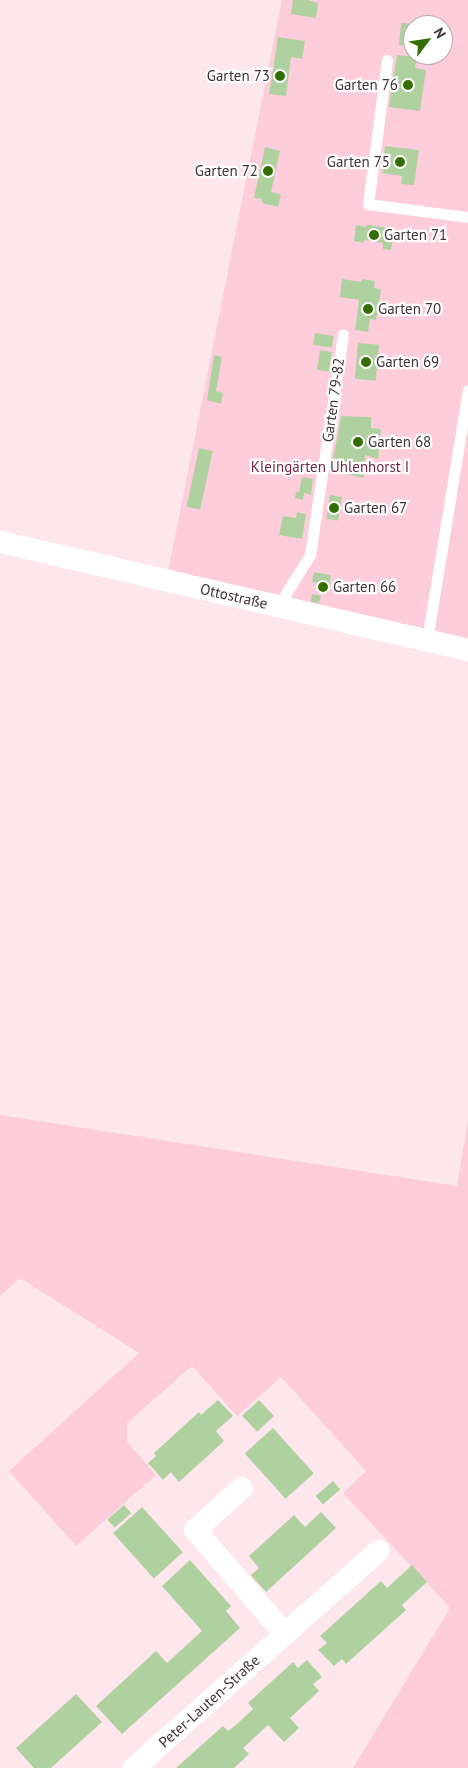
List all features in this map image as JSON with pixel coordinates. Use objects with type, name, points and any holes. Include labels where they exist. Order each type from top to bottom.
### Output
[{"type":"street","name":"Ottostraße","points":[[0,542],[468,650]]},
{"type":"street","points":[[242,1488],[195,1530],[285,1634]]},
{"type":"street","name":"Peter-Lauten-Straße","points":[[134,1768],[378,1551]]},
{"type":"lane","points":[[387,60],[368,204],[468,217]]},
{"type":"lane","name":"Garten 79-82","points":[[278,606],[310,555],[342,334]]},
{"type":"lane","points":[[427,640],[468,390]]},
{"type":"green space","name":"Kleingärten Uhlenhorst I","points":[[282,0],[468,0],[468,638],[168,572]]},
{"type":"green space","points":[[0,1115],[457,1186],[468,1120],[468,1768],[353,1768],[450,1608],[343,1493],[366,1471],[281,1377],[237,1416],[192,1366],[127,1423],[127,1441],[156,1475],[76,1546],[9,1471],[139,1353],[20,1278],[0,1296]]},
{"type":"building","points":[[293,0],[308,0],[318,3],[316,18],[291,14]]},
{"type":"building","points":[[401,23],[403,23],[403,45],[399,45]]},
{"type":"building","name":"Garten 73","points":[[278,37],[305,41],[302,59],[291,57],[286,96],[269,94]]},
{"type":"building","name":"Garten 76","points":[[397,55],[403,56],[403,65],[416,65],[415,68],[426,70],[420,111],[389,107]]},
{"type":"building","name":"Garten 75","points":[[385,146],[419,150],[414,185],[401,184],[402,176],[382,173]]},
{"type":"building","name":"Garten 72","points":[[265,147],[280,151],[271,192],[281,194],[278,207],[262,203],[262,199],[254,198]]},
{"type":"building","name":"Garten 71","points":[[356,225],[395,229],[391,250],[383,249],[383,243],[364,240],[364,243],[354,241]]},
{"type":"building","name":"Garten 70","points":[[342,279],[361,282],[362,279],[375,281],[374,288],[381,289],[376,320],[370,319],[368,332],[355,330],[359,300],[340,297]]},
{"type":"building","points":[[315,333],[334,336],[332,348],[313,345]]},
{"type":"building","name":"Garten 69","points":[[358,343],[379,345],[376,381],[355,379]]},
{"type":"building","points":[[320,350],[332,352],[329,372],[317,370]]},
{"type":"building","points":[[214,355],[222,357],[216,391],[223,393],[221,404],[207,400]]},
{"type":"building","name":"Garten 68","points":[[341,416],[371,417],[371,428],[381,429],[378,459],[365,455],[364,478],[331,471]]},
{"type":"building","points":[[199,448],[213,451],[200,510],[187,507]]},
{"type":"building","points":[[302,477],[313,479],[311,495],[304,493],[303,500],[295,498],[296,492],[299,492]]},
{"type":"building","name":"Garten 67","points":[[330,495],[342,497],[338,521],[326,519]]},
{"type":"building","points":[[297,512],[306,514],[302,539],[279,535],[283,516],[296,518]]},
{"type":"building","name":"Garten 66","points":[[314,572],[331,575],[328,593],[317,592],[319,583],[312,582]]},
{"type":"building","points":[[312,594],[321,596],[319,603],[311,602]]},
{"type":"building","points":[[218,1400],[233,1416],[216,1431],[224,1441],[179,1482],[171,1472],[163,1480],[148,1463],[156,1456],[154,1453],[199,1412],[201,1415]]},
{"type":"building","points":[[259,1400],[274,1416],[257,1432],[242,1416]]},
{"type":"building","points":[[273,1428],[314,1473],[286,1499],[245,1453]]},
{"type":"building","points":[[333,1481],[340,1489],[323,1504],[316,1496]]},
{"type":"building","points":[[124,1505],[131,1513],[115,1528],[107,1519]]},
{"type":"building","points":[[142,1507],[183,1552],[154,1578],[113,1533]]},
{"type":"building","points":[[321,1512],[336,1528],[266,1592],[251,1575],[259,1568],[249,1556],[294,1515],[305,1527]]},
{"type":"building","points":[[190,1560],[231,1606],[226,1611],[240,1628],[122,1734],[96,1706],[156,1651],[167,1663],[202,1631],[162,1586]]},
{"type":"building","points":[[412,1565],[427,1582],[402,1605],[406,1610],[346,1664],[342,1659],[334,1666],[318,1650],[327,1643],[320,1636],[381,1581],[387,1588]]},
{"type":"building","points":[[307,1660],[322,1677],[313,1684],[319,1691],[290,1718],[299,1728],[284,1742],[268,1725],[243,1748],[249,1754],[234,1768],[176,1768],[223,1726],[228,1731],[237,1724],[253,1709],[248,1703],[293,1662],[298,1668]]},
{"type":"building","points":[[76,1694],[102,1722],[51,1768],[34,1768],[16,1748]]},
{"type":"place","name":"Garten 73","points":[[280,76]]},
{"type":"place","name":"Garten 76","points":[[408,85]]},
{"type":"place","name":"Garten 75","points":[[400,162]]},
{"type":"place","name":"Garten 72","points":[[268,171]]},
{"type":"place","name":"Garten 71","points":[[374,235]]},
{"type":"place","name":"Garten 70","points":[[368,309]]},
{"type":"place","name":"Garten 69","points":[[366,362]]},
{"type":"place","name":"Garten 68","points":[[358,442]]},
{"type":"place","name":"Garten 67","points":[[334,508]]},
{"type":"place","name":"Garten 66","points":[[323,587]]}]
